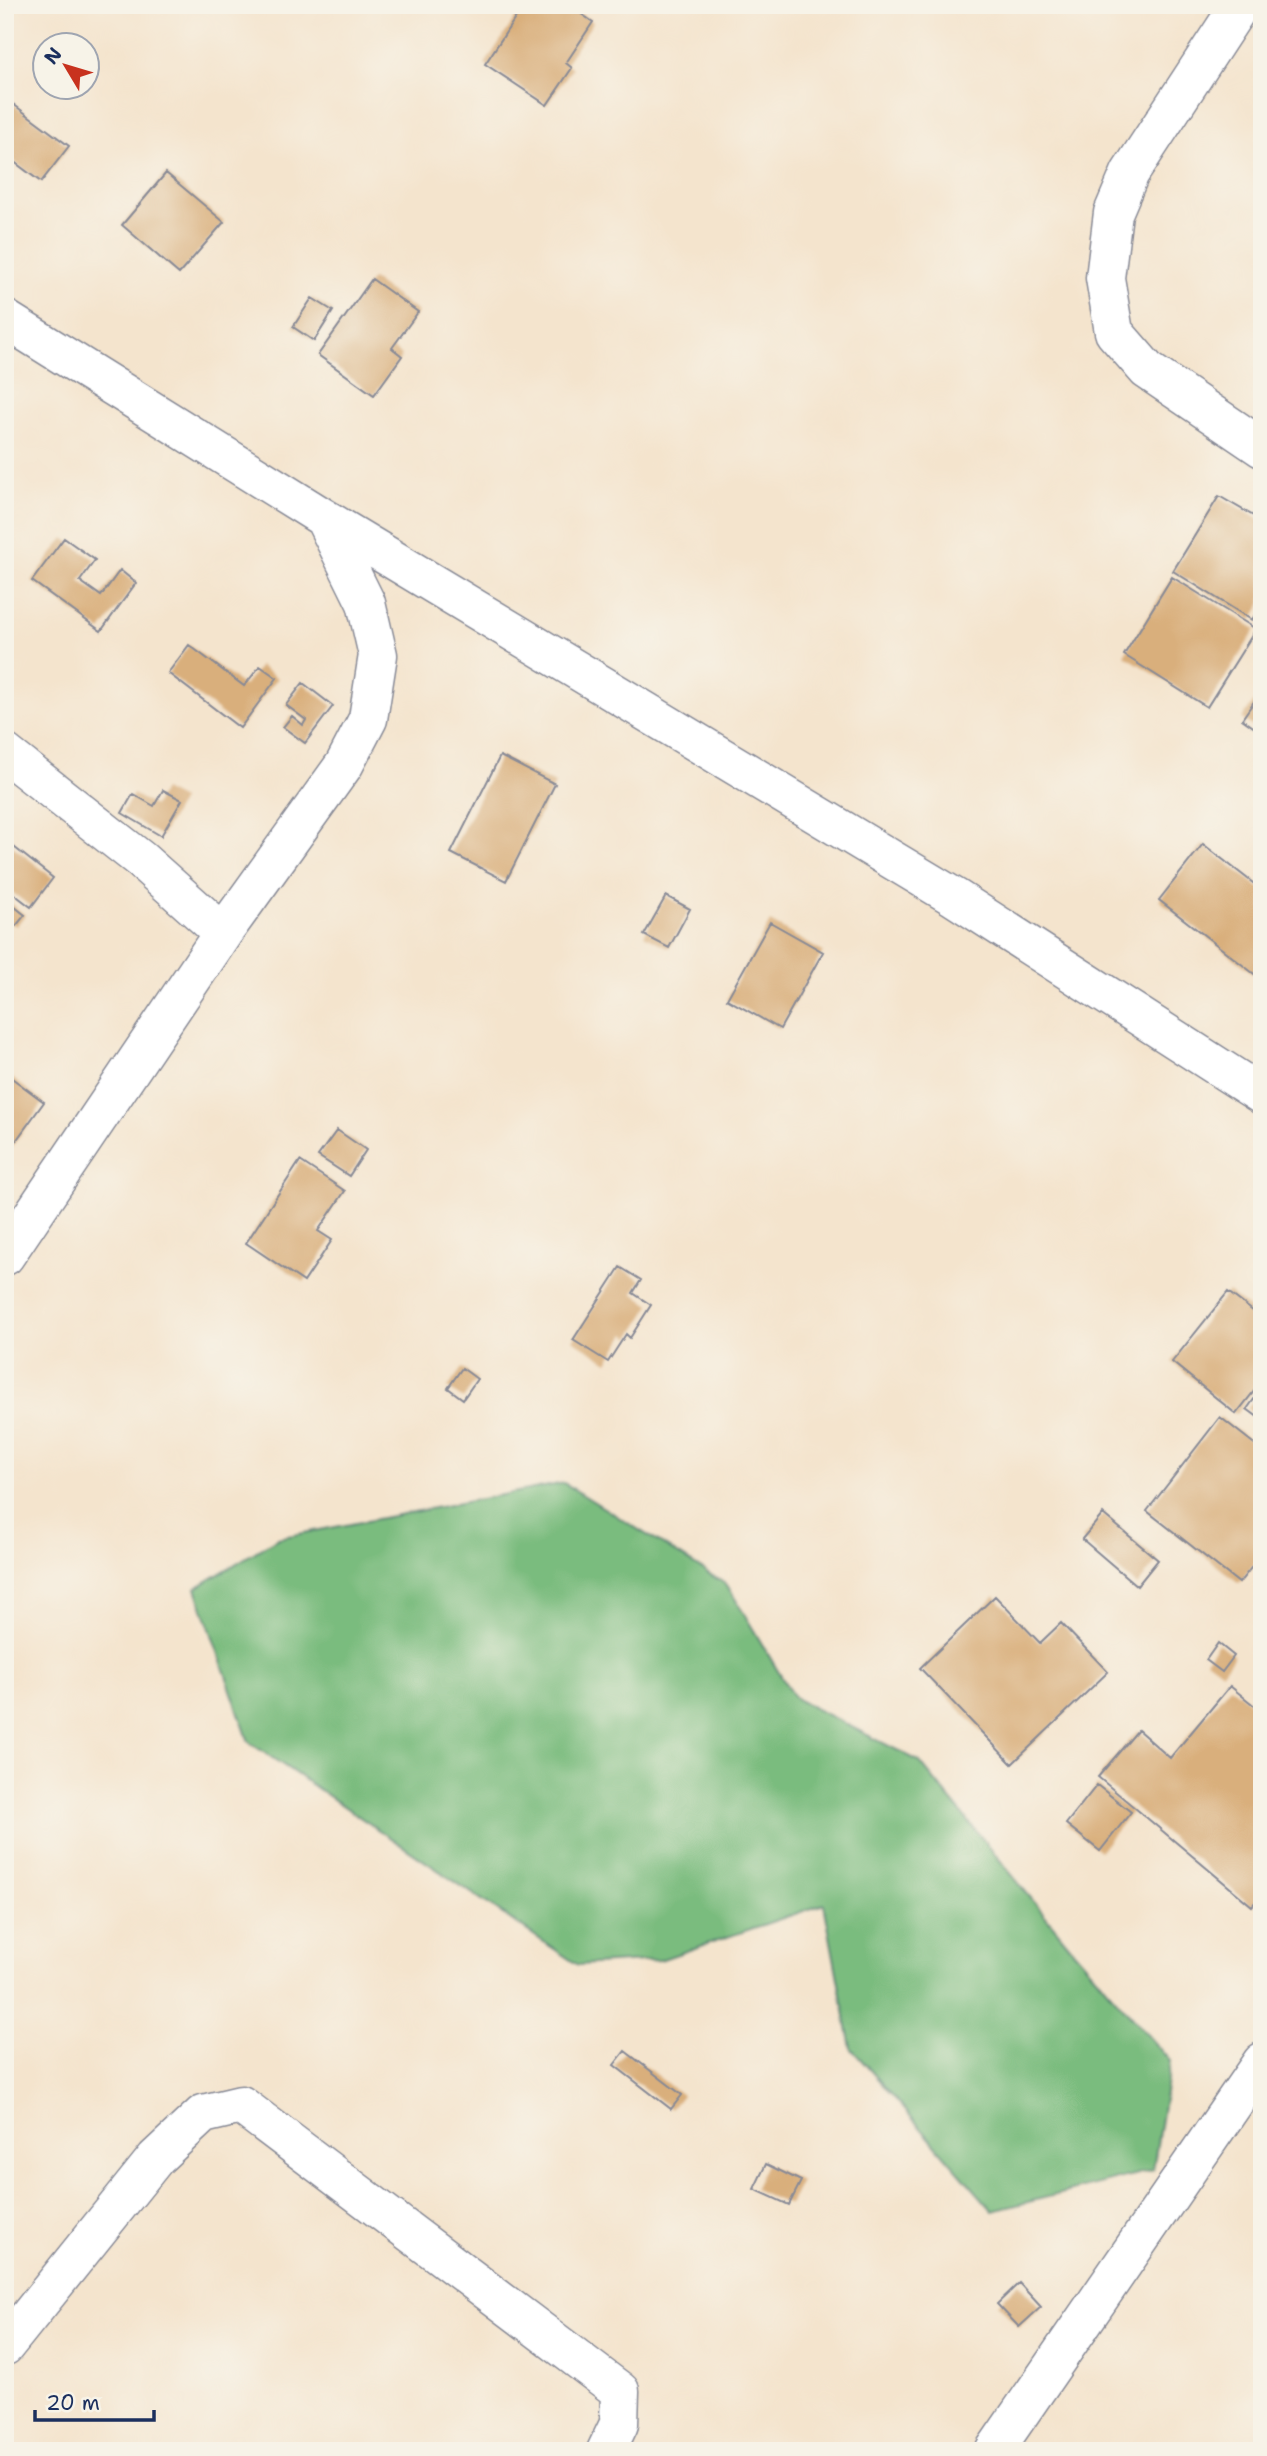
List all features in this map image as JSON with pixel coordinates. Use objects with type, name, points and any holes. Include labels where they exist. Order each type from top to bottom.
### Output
[{"type":"street","points":[[1240,5],[1130,173],[1113,213],[1105,278],[1114,332],[1146,370],[1262,448]]},
{"type":"street","points":[[5,319],[324,518],[954,897],[1262,1095]]},
{"type":"street","points":[[5,1256],[223,933],[344,765],[368,719],[378,654],[366,603],[324,518]]},
{"type":"street","points":[[5,753],[141,859],[223,933]]},
{"type":"street","points":[[994,2451],[1262,2062]]},
{"type":"street","points":[[5,2346],[156,2158],[203,2114],[241,2105],[620,2390],[619,2424],[606,2451]]},
{"type":"green space","points":[[564,1483],[727,1585],[794,1698],[919,1761],[1074,1951],[1170,2061],[1153,2170],[993,2211],[851,2048],[824,1904],[660,1960],[578,1965],[249,1742],[196,1588],[278,1538]]},
{"type":"building","points":[[524,5],[568,5],[593,22],[566,63],[572,68],[547,105],[485,64]]},
{"type":"building","points":[[13,104],[69,146],[41,182],[5,155],[5,114]]},
{"type":"building","points":[[166,173],[224,222],[179,274],[122,225]]},
{"type":"building","points":[[372,279],[418,312],[392,348],[402,356],[374,395],[318,355]]},
{"type":"building","points":[[312,298],[333,311],[314,341],[293,327]]},
{"type":"building","points":[[1219,496],[1262,521],[1262,603],[1252,620],[1173,571]]},
{"type":"building","points":[[64,538],[95,560],[80,581],[101,596],[120,570],[136,583],[101,631],[32,581]]},
{"type":"building","points":[[1172,577],[1256,629],[1207,707],[1124,655]]},
{"type":"building","points":[[189,645],[244,686],[260,666],[277,678],[240,728],[168,673]]},
{"type":"building","points":[[303,683],[333,706],[305,743],[283,727],[292,716],[303,725],[306,720],[286,705]]},
{"type":"building","points":[[1262,690],[1262,733],[1242,719]]},
{"type":"building","points":[[500,756],[555,784],[506,881],[451,853]]},
{"type":"building","points":[[163,790],[182,800],[161,836],[122,813],[133,794],[154,806]]},
{"type":"building","points":[[5,840],[53,878],[31,907],[5,887]]},
{"type":"building","points":[[1203,844],[1262,890],[1262,980],[1159,900]]},
{"type":"building","points":[[666,896],[690,909],[669,948],[644,935]]},
{"type":"building","points":[[5,899],[25,915],[16,926],[10,922],[5,927]]},
{"type":"building","points":[[770,922],[823,952],[780,1029],[727,999]]},
{"type":"building","points":[[5,1073],[44,1102],[10,1149],[5,1145]]},
{"type":"building","points":[[337,1130],[366,1150],[349,1176],[318,1156]]},
{"type":"building","points":[[300,1161],[345,1191],[318,1231],[332,1240],[304,1282],[246,1243]]},
{"type":"building","points":[[620,1267],[641,1280],[633,1293],[651,1305],[630,1338],[626,1334],[608,1362],[573,1340]]},
{"type":"building","points":[[1228,1292],[1262,1318],[1262,1381],[1236,1414],[1172,1362]]},
{"type":"building","points":[[462,1368],[477,1379],[463,1399],[448,1388]]},
{"type":"building","points":[[1262,1388],[1262,1420],[1247,1409]]},
{"type":"building","points":[[1220,1417],[1262,1450],[1262,1554],[1239,1583],[1147,1511]]},
{"type":"building","points":[[1103,1514],[1158,1560],[1137,1586],[1082,1539]]},
{"type":"building","points":[[995,1596],[1040,1643],[1061,1623],[1108,1672],[1012,1764],[920,1668]]},
{"type":"building","points":[[1218,1643],[1234,1656],[1222,1672],[1206,1660]]},
{"type":"building","points":[[1230,1686],[1262,1712],[1262,1894],[1252,1906],[1098,1777],[1138,1730],[1170,1758]]},
{"type":"building","points":[[1097,1785],[1131,1812],[1100,1851],[1066,1824]]},
{"type":"building","points":[[625,2051],[682,2095],[671,2109],[614,2065]]},
{"type":"building","points":[[766,2164],[801,2181],[789,2205],[754,2189]]},
{"type":"building","points":[[1019,2283],[1041,2307],[1019,2327],[997,2304]]}]
